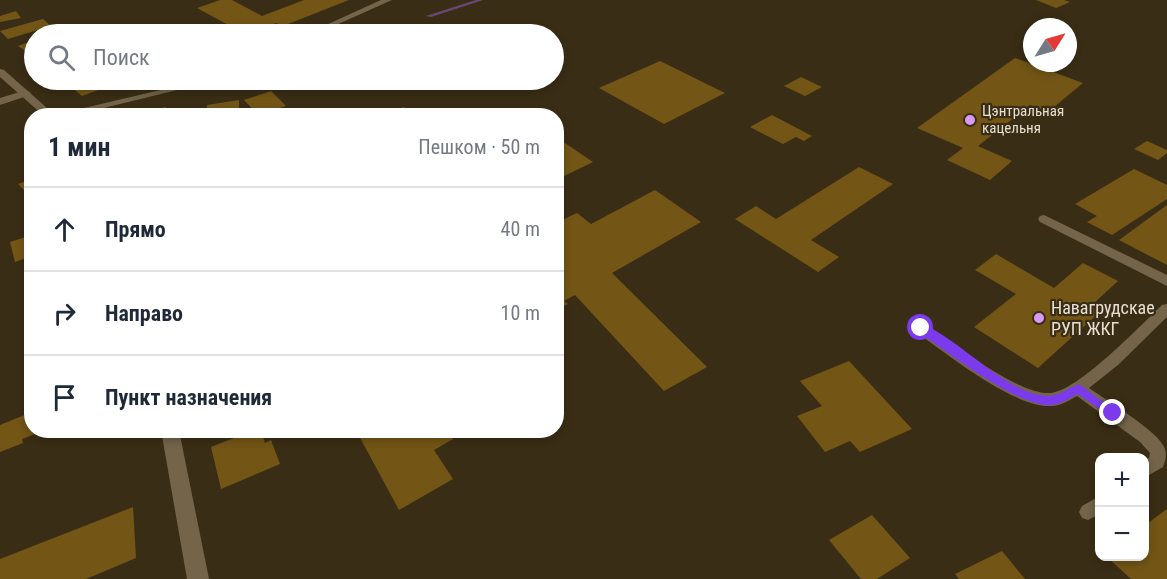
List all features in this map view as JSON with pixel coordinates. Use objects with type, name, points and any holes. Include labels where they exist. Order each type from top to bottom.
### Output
[{"type":"street","points":[[0,72],[44,108]]},
{"type":"street","points":[[0,102],[26,93]]},
{"type":"street","points":[[172,438],[198,579]]},
{"type":"lane","points":[[333,24],[388,0]]},
{"type":"lane","points":[[89,108],[169,90]]},
{"type":"lane","points":[[1044,219],[1167,282]]},
{"type":"lane","points":[[921,328],[1005,384],[1031,397],[1052,401],[1079,389],[1167,309]]},
{"type":"lane","points":[[1079,389],[1146,437],[1158,451],[1157,462],[1149,468]]},
{"type":"building","points":[[220,0],[232,0],[262,16],[304,0],[349,0],[288,24],[226,24],[197,8]]},
{"type":"building","points":[[1036,0],[1064,0],[1070,2],[1056,8]]},
{"type":"building","points":[[16,11],[21,18],[0,22],[0,16]]},
{"type":"building","points":[[43,19],[49,24],[25,24]]},
{"type":"building","points":[[24,24],[24,34],[8,39],[0,31]]},
{"type":"building","name":"Цэнтральная кацельня","points":[[1015,58],[1023,61],[1023,72],[1053,72],[1083,83],[1048,112],[1030,105],[978,146],[1012,161],[990,180],[947,160],[963,148],[917,128]]},
{"type":"building","points":[[660,61],[725,93],[664,124],[599,88]]},
{"type":"building","points":[[801,77],[822,87],[805,96],[784,86]]},
{"type":"building","points":[[75,90],[98,90],[82,96]]},
{"type":"building","points":[[271,91],[286,106],[251,108],[244,100]]},
{"type":"building","points":[[239,100],[239,108],[207,108],[207,105]]},
{"type":"building","points":[[772,115],[812,136],[804,141],[796,137],[783,144],[750,127]]},
{"type":"building","points":[[1147,141],[1167,150],[1167,153],[1158,160],[1134,149]]},
{"type":"building","points":[[564,142],[593,162],[564,176]]},
{"type":"building","points":[[859,167],[893,184],[811,240],[839,257],[818,272],[735,219],[756,206],[776,219]]},
{"type":"building","points":[[1134,169],[1167,185],[1167,199],[1112,235],[1087,222],[1097,216],[1075,204]]},
{"type":"building","points":[[24,182],[24,190],[18,184]]},
{"type":"building","points":[[655,190],[701,222],[612,273],[707,367],[664,391],[575,295],[564,301],[564,219],[577,213],[591,224]]},
{"type":"building","points":[[1167,205],[1167,265],[1119,240]]},
{"type":"building","points":[[24,238],[24,259],[15,262],[10,242]]},
{"type":"building","name":"Навагрудскае РУП ЖКГ","points":[[996,254],[1054,288],[1083,263],[1118,281],[1093,304],[1103,309],[1038,368],[974,327],[1016,294],[975,270]]},
{"type":"building","points":[[849,361],[912,429],[860,452],[850,441],[825,452],[797,416],[822,406],[800,381]]},
{"type":"building","points":[[24,415],[23,443],[0,452],[0,425]]},
{"type":"building","points":[[234,438],[263,438],[265,443],[271,440],[280,464],[221,489],[211,447]]},
{"type":"building","points":[[360,438],[452,438],[434,450],[453,479],[399,510]]},
{"type":"building","points":[[133,507],[136,558],[86,579],[0,579],[0,559]]},
{"type":"building","points":[[1167,509],[1167,579],[1131,579],[1111,561],[1149,561],[1149,522]]},
{"type":"building","points":[[872,515],[910,558],[877,579],[861,579],[829,540]]},
{"type":"building","points":[[1002,551],[1025,579],[959,579],[955,574]]},
{"type":"waterway","points":[[429,16],[481,0]]},
{"type":"place","name":"Цэнтральная кацельня","points":[[970,120]]},
{"type":"place","name":"Навагрудскае РУП ЖКГ","points":[[1039,318]]},
{"type":"route","points":[[921,328],[1005,384],[1031,397],[1052,401],[1079,389],[1113,413]]}]
